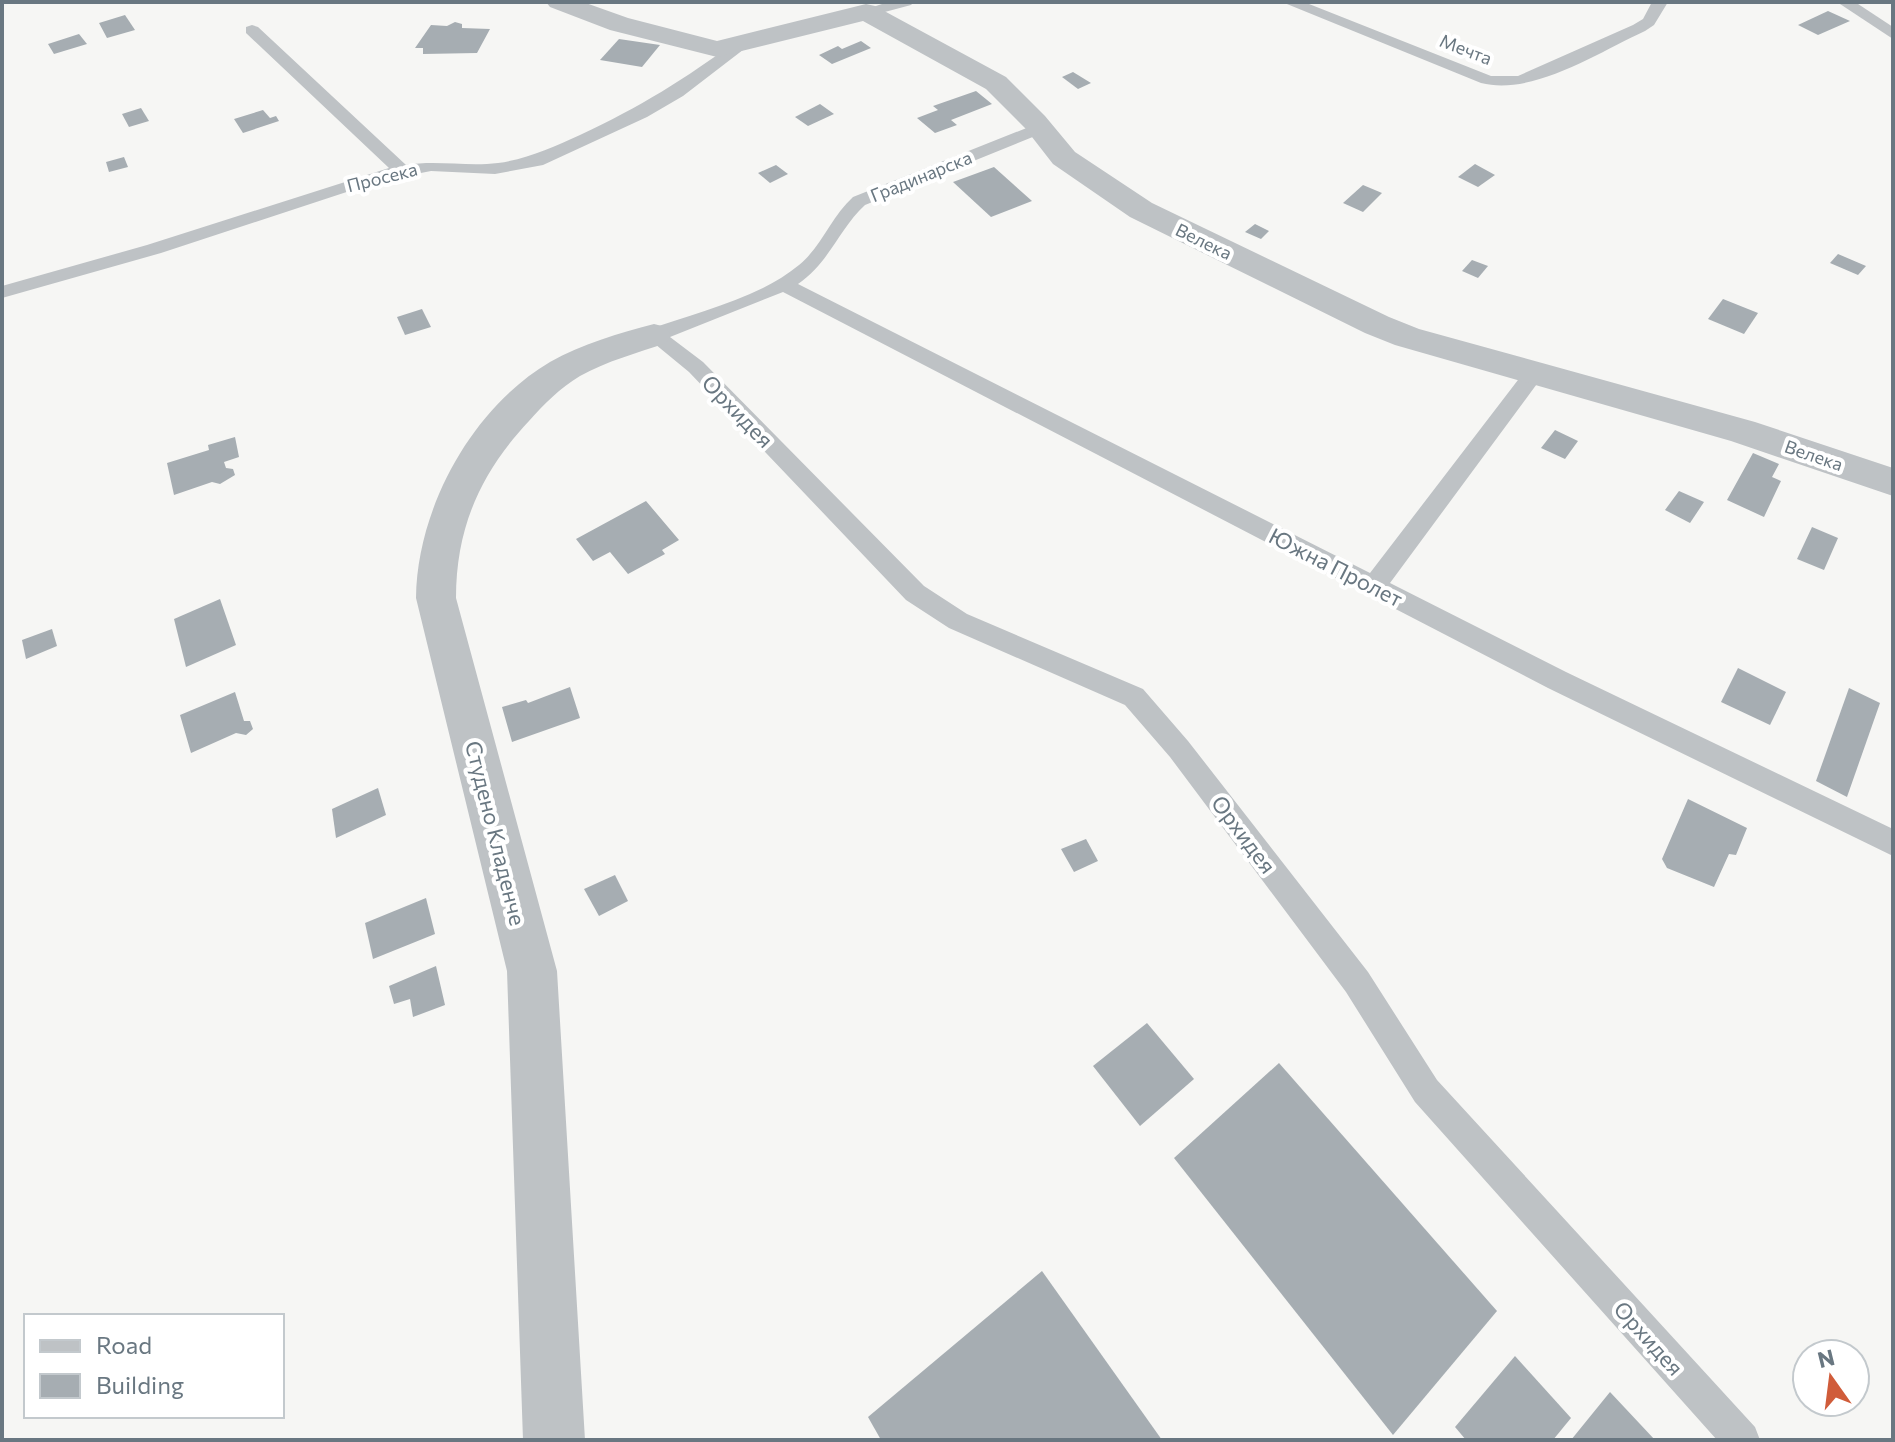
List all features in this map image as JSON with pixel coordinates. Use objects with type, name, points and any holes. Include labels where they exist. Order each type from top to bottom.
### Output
[{"type":"street","points":[[559,2],[619,24],[717,49],[866,12]]},
{"type":"street","name":"Велека","points":[[866,12],[996,83],[1064,158],[1141,210],[1377,325],[1407,337],[1742,431],[1893,482]]},
{"type":"street","name":"Студено Кладенче","points":[[554,1440],[532,971],[436,598],[435,574],[455,497],[493,433],[546,381],[572,365],[654,335]]},
{"type":"lane","points":[[866,12],[906,2]]},
{"type":"lane","name":"Мечта","points":[[1290,2],[1487,80],[1505,83],[1522,81],[1639,28],[1649,22],[1660,2]]},
{"type":"lane","points":[[1845,2],[1893,34]]},
{"type":"lane","points":[[252,30],[401,170]]},
{"type":"lane","name":"Просека","points":[[2,292],[154,249],[401,170],[431,166],[495,169],[537,161],[641,113],[677,92],[744,43]]},
{"type":"lane","name":"Градинарска","points":[[654,335],[783,284],[808,268],[851,207],[859,201],[1039,128]]},
{"type":"lane","name":"Южна Пролет","points":[[783,284],[1557,680],[1893,843]]},
{"type":"lane","name":"Орхидея","points":[[654,335],[696,367],[915,593],[958,621],[1134,697],[1179,749],[1357,982],[1426,1091],[1742,1440]]},
{"type":"lane","points":[[1374,586],[1535,372]]},
{"type":"building","points":[[1828,11],[1850,21],[1818,35],[1798,25]]},
{"type":"building","points":[[125,15],[135,30],[107,38],[99,23]]},
{"type":"building","points":[[455,22],[462,24],[462,28],[490,29],[477,53],[423,54],[423,48],[415,48],[431,25],[447,26]]},
{"type":"building","points":[[79,34],[87,44],[54,54],[48,44]]},
{"type":"building","points":[[619,39],[660,45],[642,67],[600,60]]},
{"type":"building","points":[[861,41],[871,48],[832,64],[819,55],[838,46],[842,49]]},
{"type":"building","points":[[1073,72],[1091,83],[1078,89],[1062,77]]},
{"type":"building","points":[[976,91],[992,104],[951,120],[957,125],[935,133],[917,118],[938,110],[933,106]]},
{"type":"building","points":[[820,104],[834,114],[808,126],[795,117]]},
{"type":"building","points":[[141,108],[149,121],[129,127],[122,114]]},
{"type":"building","points":[[263,110],[270,118],[276,116],[279,121],[243,133],[234,119]]},
{"type":"building","points":[[124,157],[128,167],[109,172],[106,162]]},
{"type":"building","points":[[1475,164],[1495,175],[1478,187],[1458,177]]},
{"type":"building","points":[[776,165],[788,174],[770,183],[758,173]]},
{"type":"building","points":[[994,167],[1032,201],[991,217],[953,182]]},
{"type":"building","points":[[1363,185],[1382,193],[1363,212],[1343,203]]},
{"type":"building","points":[[1255,224],[1269,231],[1261,239],[1245,232]]},
{"type":"building","points":[[1838,254],[1866,266],[1858,275],[1830,263]]},
{"type":"building","points":[[1472,260],[1488,266],[1478,278],[1462,271]]},
{"type":"building","points":[[1723,299],[1758,313],[1744,334],[1708,319]]},
{"type":"building","points":[[422,309],[431,327],[405,335],[397,317]]},
{"type":"building","points":[[1555,430],[1578,441],[1565,459],[1541,448]]},
{"type":"building","points":[[235,437],[239,457],[224,462],[235,475],[220,484],[212,482],[174,495],[167,463],[209,450],[208,445]]},
{"type":"building","points":[[1753,453],[1779,464],[1772,477],[1781,481],[1764,517],[1727,500]]},
{"type":"building","points":[[1679,491],[1704,502],[1690,523],[1665,510]]},
{"type":"building","points":[[646,501],[679,540],[662,550],[665,554],[628,574],[610,552],[593,561],[576,539]]},
{"type":"building","points":[[1812,527],[1838,538],[1824,570],[1797,559]]},
{"type":"building","points":[[220,599],[236,645],[186,667],[174,619]]},
{"type":"building","points":[[52,629],[57,646],[26,659],[22,640]]},
{"type":"building","points":[[1738,668],[1786,692],[1770,725],[1721,702]]},
{"type":"building","points":[[570,687],[580,718],[512,742],[502,707],[526,700],[528,703]]},
{"type":"building","points":[[1849,688],[1880,703],[1847,797],[1816,781]]},
{"type":"building","points":[[235,692],[244,721],[250,721],[253,729],[246,735],[236,733],[191,753],[180,715]]},
{"type":"building","points":[[378,788],[386,815],[336,838],[332,809]]},
{"type":"building","points":[[1688,799],[1747,828],[1736,855],[1729,854],[1714,887],[1667,868],[1662,859]]},
{"type":"building","points":[[1086,839],[1098,861],[1074,872],[1061,849]]},
{"type":"building","points":[[615,875],[628,901],[599,916],[584,889]]},
{"type":"building","points":[[426,898],[435,934],[373,959],[365,923]]},
{"type":"building","points":[[436,966],[445,1005],[413,1017],[410,999],[394,1004],[389,986]]},
{"type":"building","points":[[1147,1023],[1194,1079],[1140,1126],[1093,1066]]},
{"type":"building","points":[[1279,1063],[1497,1311],[1393,1435],[1174,1158]]},
{"type":"building","points":[[1042,1271],[1162,1440],[881,1440],[868,1417]]},
{"type":"building","points":[[1515,1356],[1571,1418],[1553,1440],[1466,1440],[1455,1427]]},
{"type":"building","points":[[1610,1392],[1655,1440],[1571,1440]]}]
